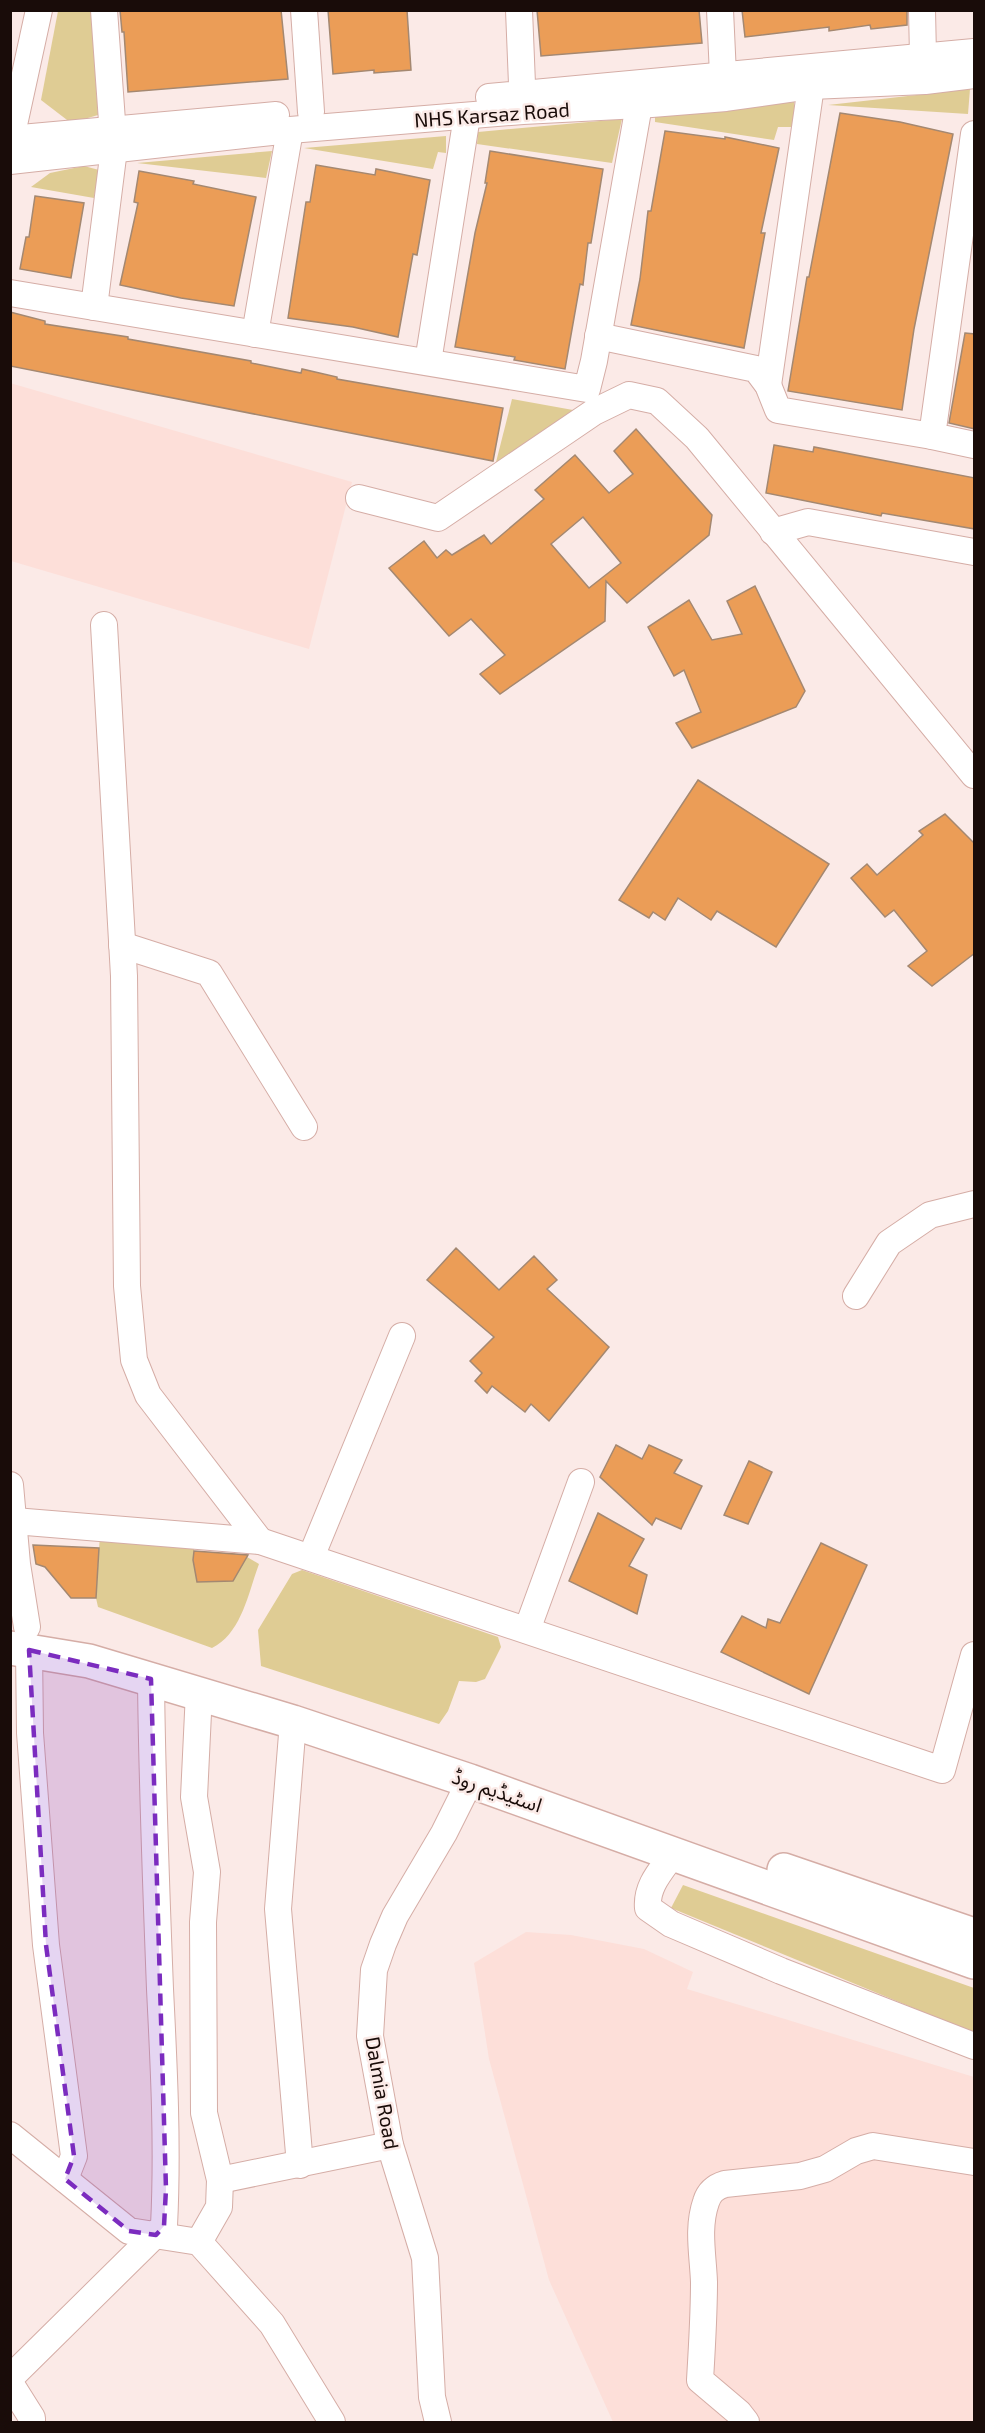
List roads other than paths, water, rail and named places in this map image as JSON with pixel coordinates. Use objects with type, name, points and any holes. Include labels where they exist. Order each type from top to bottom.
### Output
[{"type":"main road","name":"اسٹیڈیم روڈ","points":[[19,1638],[89,1661],[199,1692],[470,1781],[975,1962]]},
{"type":"main road","name":"اسٹیڈیم روڈ","points":[[19,1638],[122,1648],[217,1677],[975,1935]]},
{"type":"street","points":[[11,146],[39,10]]},
{"type":"street","points":[[94,307],[113,139],[104,10]]},
{"type":"street","points":[[304,10],[311,112]]},
{"type":"street","points":[[519,10],[523,103]]},
{"type":"street","points":[[720,10],[723,75]]},
{"type":"street","points":[[922,10],[922,56]]},
{"type":"street","name":"NHS Karsaz Road","points":[[113,139],[311,112],[523,103],[639,105],[726,98],[811,86],[883,71],[922,56],[975,52]]},
{"type":"street","name":"NHS Karsaz Road","points":[[11,146],[290,130],[467,116],[523,103],[723,75],[883,71],[975,75]]},
{"type":"street","points":[[768,385],[811,86]]},
{"type":"street","points":[[10,293],[587,388],[639,105]]},
{"type":"street","points":[[428,362],[467,116]]},
{"type":"street","points":[[255,334],[290,130]]},
{"type":"street","points":[[932,436],[975,134]]},
{"type":"street","points":[[598,336],[756,369],[768,385],[778,410],[975,445]]},
{"type":"street","points":[[358,498],[438,518],[594,412],[629,395],[657,401],[697,438],[975,775]]},
{"type":"street","points":[[773,532],[808,522],[975,552]]},
{"type":"street","points":[[104,625],[122,945],[127,1286],[134,1360],[148,1395],[260,1541]]},
{"type":"street","points":[[122,945],[209,973],[304,1126]]},
{"type":"street","points":[[856,1296],[889,1243],[930,1215],[975,1204]]},
{"type":"street","points":[[311,1557],[402,1336]]},
{"type":"street","points":[[527,1630],[580,1482]]},
{"type":"street","points":[[10,1485],[17,1564],[19,1638],[30,1733],[46,1945],[74,2156],[65,2179]]},
{"type":"street","points":[[14,1521],[260,1541],[942,1770],[975,1655]]},
{"type":"street","points":[[10,2378],[164,2226],[166,2189],[164,2081],[152,1792],[151,1679]]},
{"type":"street","points":[[199,1692],[194,1797],[207,1872],[203,1922],[204,2113],[220,2180],[219,2207],[199,2242]]},
{"type":"street","points":[[293,1722],[278,1909],[300,2165]]},
{"type":"street","name":"Dalmia Road","points":[[438,2422],[432,2397],[425,2258],[390,2145],[370,2036],[374,1970],[394,1916],[444,1833],[470,1781]]},
{"type":"street","points":[[673,1854],[650,1887],[647,1900],[648,1908],[671,1924],[781,1971],[975,2046]]},
{"type":"street","points":[[10,2134],[129,2230],[199,2242],[272,2324],[332,2422]]},
{"type":"street","points":[[220,2180],[390,2145]]},
{"type":"street","points":[[746,2422],[739,2413],[700,2380],[704,2323],[701,2234],[702,2217],[709,2194],[716,2187],[725,2184],[800,2176],[825,2169],[856,2151],[873,2146],[975,2162]]},
{"type":"street","points":[[10,2383],[32,2418],[32,2422]]}]
